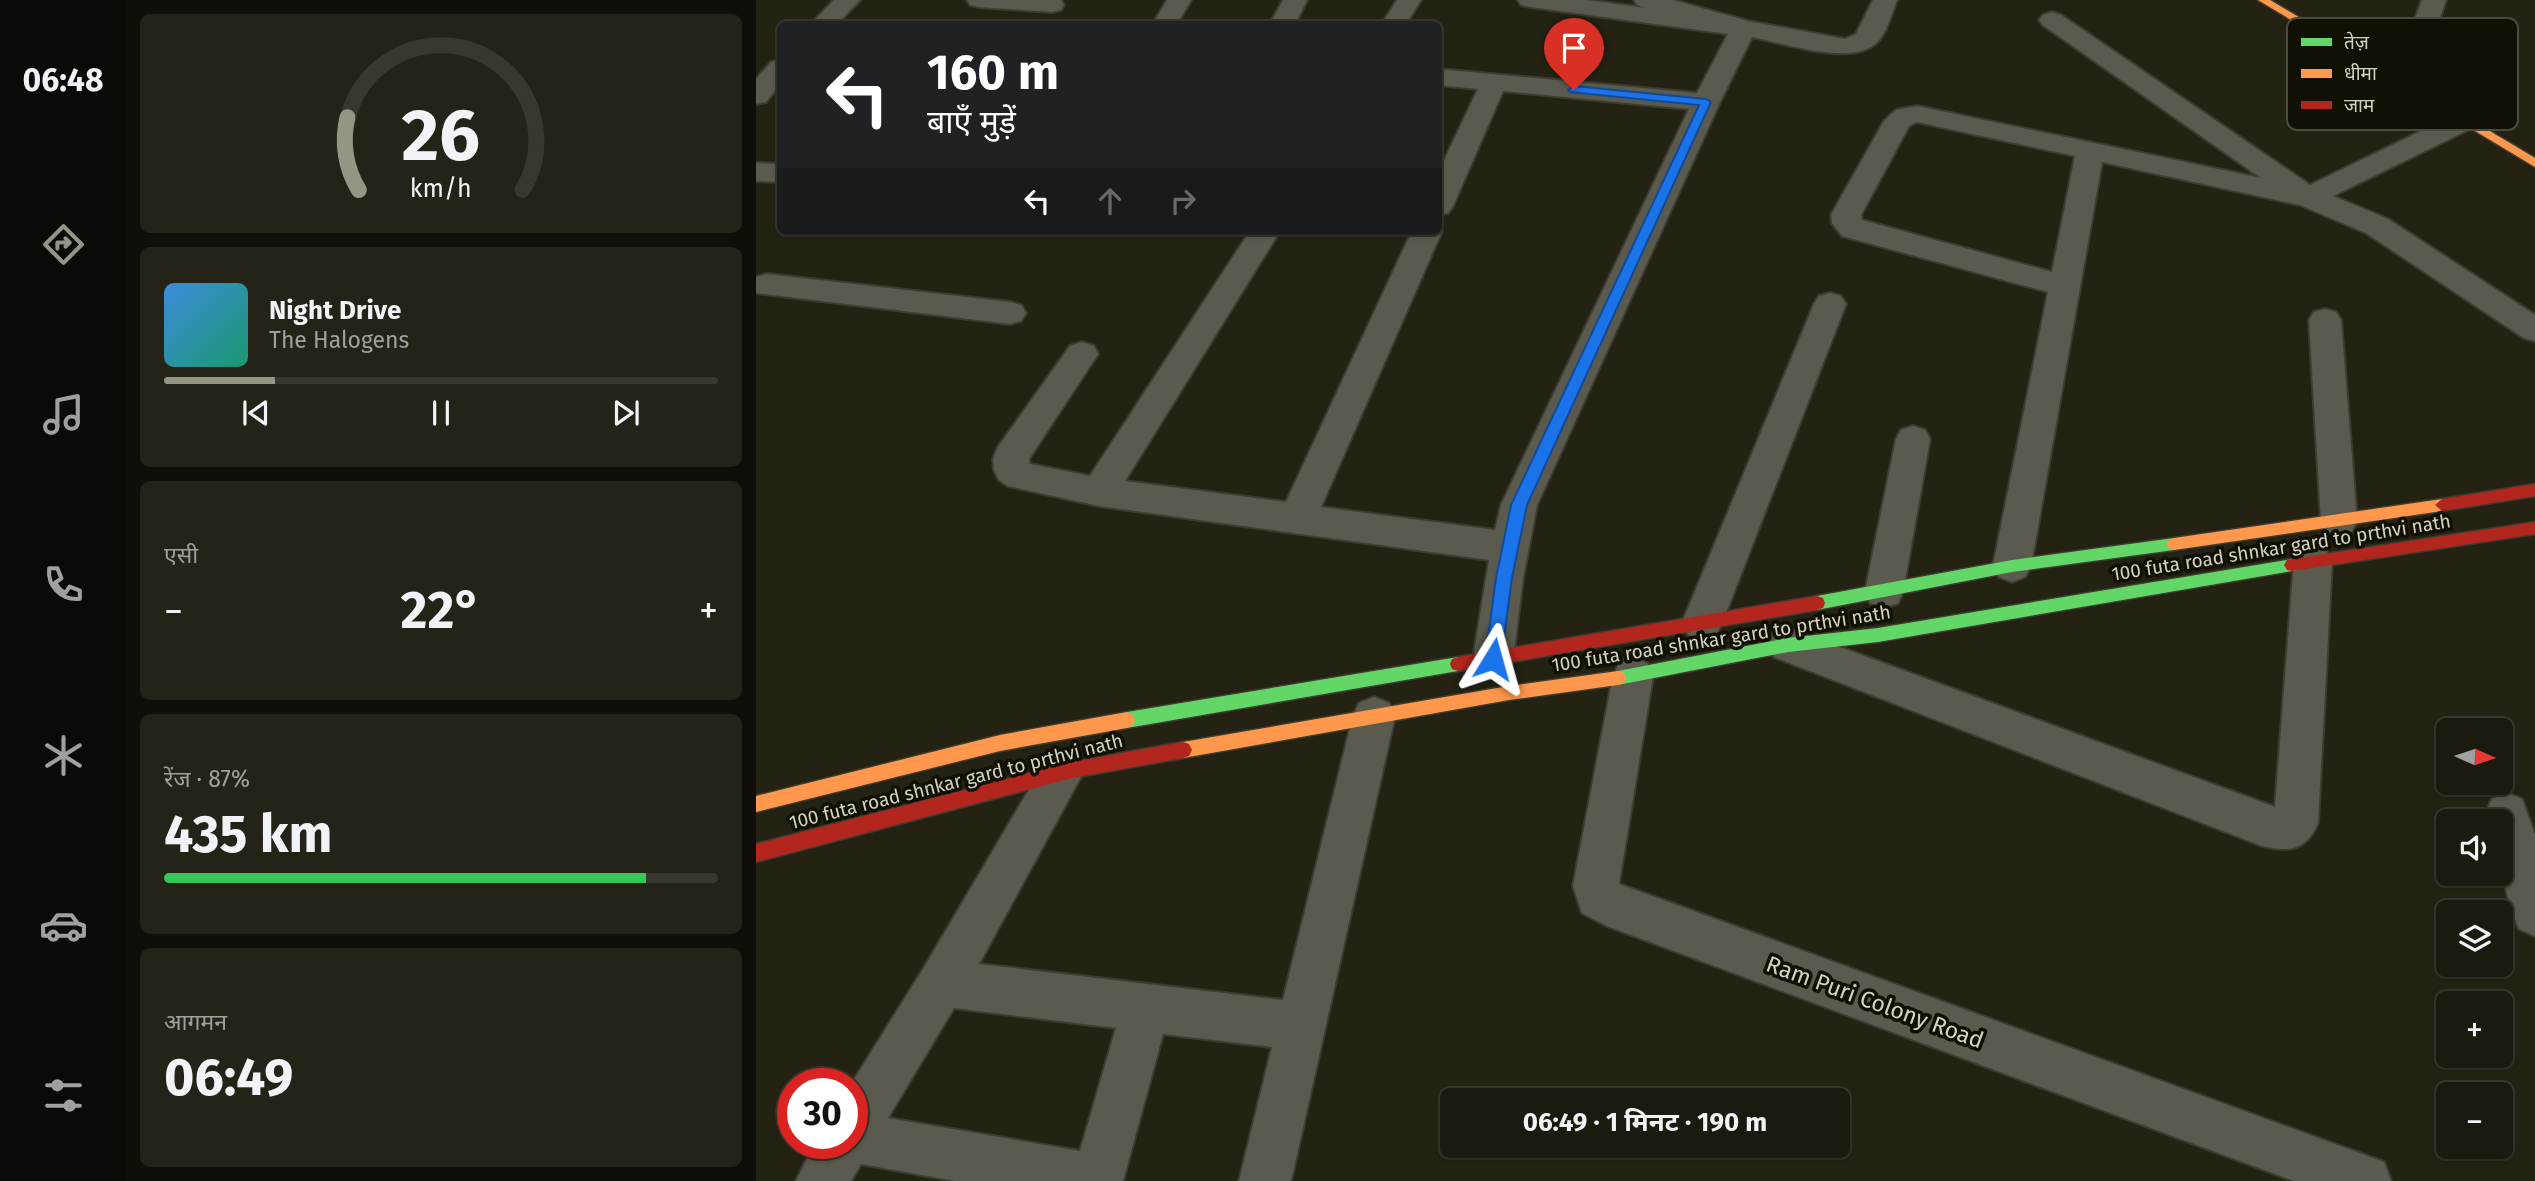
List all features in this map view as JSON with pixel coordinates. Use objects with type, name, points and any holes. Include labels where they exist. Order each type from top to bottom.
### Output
[{"type":"street","points":[[826,21],[848,0]]},
{"type":"street","points":[[979,0],[1050,10]]},
{"type":"street","points":[[1167,21],[1179,0]]},
{"type":"street","points":[[1284,21],[1295,0]]},
{"type":"street","points":[[1396,21],[1409,0]]},
{"type":"street","points":[[1530,0],[1744,28],[1848,47],[1866,39],[1885,0]]},
{"type":"street","points":[[1646,0],[1744,28]]},
{"type":"street","points":[[2263,0],[2293,18]]},
{"type":"street","points":[[2428,18],[2434,0]]},
{"type":"street","points":[[2052,20],[2308,197]]},
{"type":"street","points":[[1493,659],[1509,547],[1519,505],[1706,102],[1744,28]]},
{"type":"street","points":[[1442,77],[1706,102]]},
{"type":"street","points":[[1442,197],[1494,82]]},
{"type":"street","points":[[2065,286],[1853,229],[1847,223],[1846,215],[1898,121],[1917,114],[2308,197],[2377,226],[2535,330]]},
{"type":"street","points":[[2308,197],[2445,130]]},
{"type":"street","points":[[2482,130],[2535,163]]},
{"type":"street","points":[[2012,566],[2090,149]]},
{"type":"street","points":[[756,172],[777,173]]},
{"type":"street","points":[[1100,492],[1262,235]]},
{"type":"street","points":[[1297,519],[1425,235]]},
{"type":"street","points":[[760,290],[1010,313]]},
{"type":"street","points":[[1702,623],[1830,304]]},
{"type":"street","points":[[2325,320],[2339,522]]},
{"type":"street","points":[[1082,354],[1016,447],[1012,470],[1021,475],[1100,492],[1509,547]]},
{"type":"street","points":[[1884,592],[1913,439]]},
{"type":"street","points":[[756,804],[1000,743],[1884,592],[2012,566],[2339,522],[2535,490]]},
{"type":"street","name":"100 futa road shnkar gard to prthvi nath","points":[[756,853],[1062,773],[1374,716],[1633,676],[1788,645],[1967,621],[2313,561],[2534,529]]},
{"type":"street","points":[[1788,645],[2262,825],[2285,830],[2296,823],[2313,561]]},
{"type":"street","name":"Ram Puri Colony Road","points":[[1633,676],[1597,886],[1598,897],[1607,903],[2365,1181]]},
{"type":"street","points":[[1265,1181],[1374,716]]},
{"type":"street","points":[[868,1104],[942,983],[1062,773]]},
{"type":"street","points":[[2513,835],[2535,913]]},
{"type":"street","points":[[942,983],[1300,1026]]},
{"type":"street","points":[[868,1140],[1097,1181],[1146,1007]]},
{"type":"street","points":[[822,1181],[835,1159]]},
{"type":"traffic: fast","points":[[1817,603],[2012,566],[2174,544]]},
{"type":"traffic: fast","points":[[1618,678],[1788,645],[1878,635],[2292,565]]},
{"type":"traffic: fast","points":[[1127,720],[1458,664]]},
{"type":"traffic: slow","points":[[2263,0],[2293,18]]},
{"type":"traffic: slow","points":[[2480,130],[2535,163]]},
{"type":"traffic: slow","points":[[2174,544],[2442,505]]},
{"type":"traffic: slow","points":[[1183,750],[1509,693],[1618,678]]},
{"type":"traffic: slow","points":[[756,804],[1000,743],[1127,720]]},
{"type":"traffic: jam","points":[[2442,505],[2535,490]]},
{"type":"traffic: jam","points":[[2292,565],[2535,528]]},
{"type":"traffic: jam","points":[[1458,664],[1817,603]]},
{"type":"traffic: jam","points":[[756,853],[1072,770],[1183,750]]},
{"type":"route","points":[[1493,659],[1509,547],[1519,505],[1706,102],[1574,90]]}]
